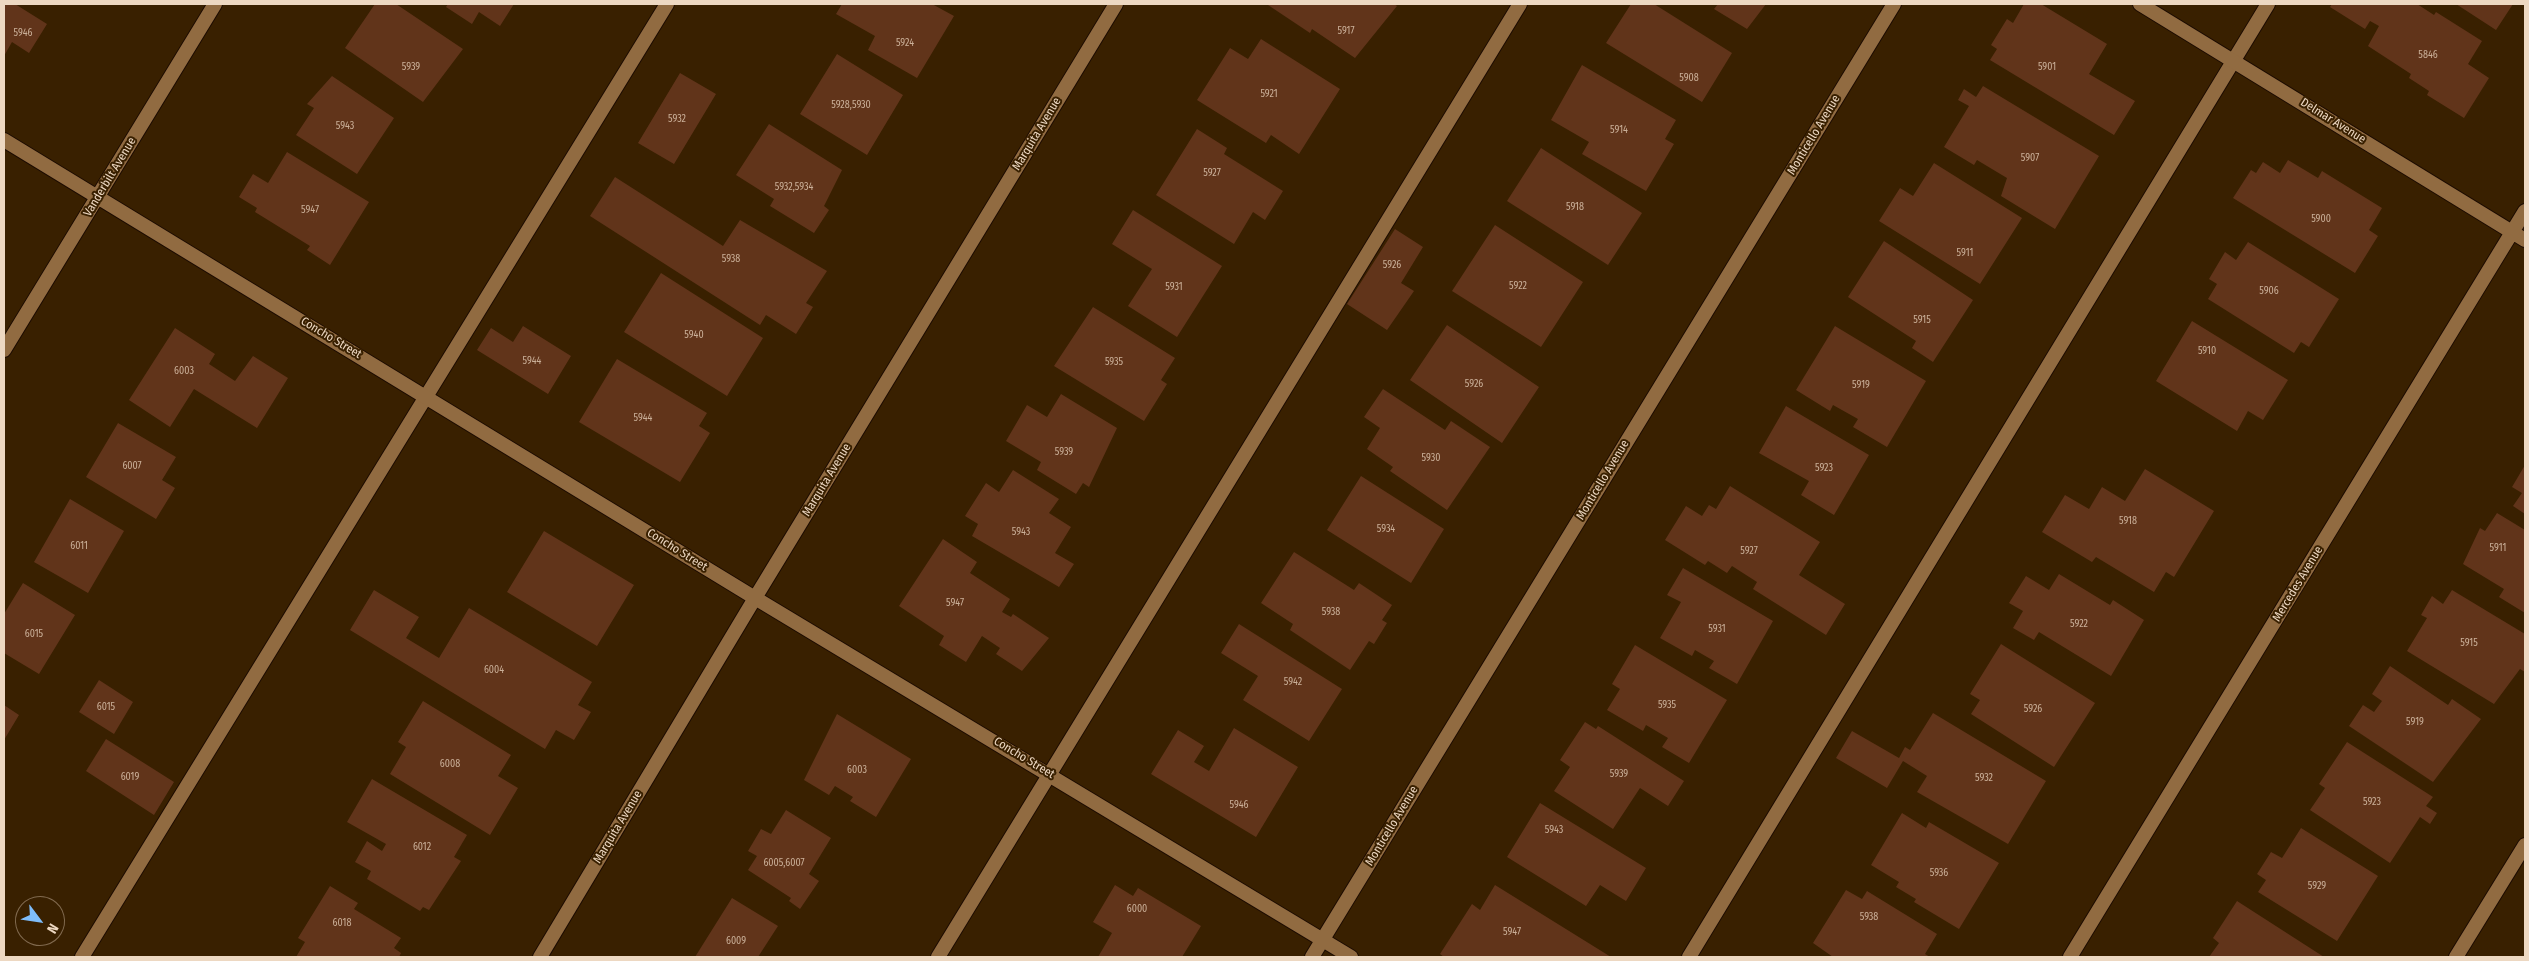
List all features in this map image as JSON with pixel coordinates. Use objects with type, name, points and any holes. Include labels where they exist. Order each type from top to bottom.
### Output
[{"type":"street","name":"Vanderbilt Avenue","points":[[4,350],[215,4]]},
{"type":"street","points":[[82,957],[428,397],[667,4]]},
{"type":"street","name":"Marquita Avenue","points":[[540,957],[755,598],[1116,4]]},
{"type":"street","points":[[938,957],[1520,4]]},
{"type":"street","name":"Monticello Avenue","points":[[1312,957],[1894,4]]},
{"type":"street","name":"Delmar Avenue","points":[[2140,4],[2525,240]]},
{"type":"street","points":[[1690,957],[2268,4]]},
{"type":"street","name":"Concho Street","points":[[4,140],[755,598],[1351,957]]},
{"type":"street","name":"Mercedes Avenue","points":[[2070,957],[2525,211]]},
{"type":"street","points":[[2456,957],[2525,845]]},
{"type":"building","points":[[4,4],[15,4],[47,24],[29,53],[12,42],[4,56]]},
{"type":"building","points":[[375,4],[396,4],[463,49],[423,102],[345,48]]},
{"type":"building","points":[[448,4],[514,4],[500,26],[479,12],[472,24],[446,7]]},
{"type":"building","points":[[842,4],[932,4],[954,16],[917,78],[868,50],[875,36],[836,14]]},
{"type":"building","points":[[1269,4],[1394,4],[1397,6],[1355,58],[1312,29],[1310,33]]},
{"type":"building","points":[[1631,4],[1654,4],[1732,53],[1702,102],[1606,43]]},
{"type":"building","points":[[1718,4],[1766,4],[1747,29],[1714,9]]},
{"type":"building","points":[[2024,4],[2041,4],[2107,44],[2089,74],[2135,101],[2114,135],[1990,60],[1997,49],[1991,45],[2007,19],[2013,23]]},
{"type":"building","points":[[2332,4],[2417,4],[2434,15],[2436,12],[2482,41],[2468,64],[2489,78],[2464,118],[2427,95],[2429,91],[2409,78],[2411,74],[2368,46],[2379,26],[2370,21],[2365,29],[2330,7]]},
{"type":"building","points":[[2456,4],[2513,4],[2496,30]]},
{"type":"building","points":[[1261,39],[1340,89],[1299,154],[1271,135],[1266,143],[1197,100],[1230,48],[1248,59]]},
{"type":"building","points":[[837,54],[903,95],[867,155],[800,114]]},
{"type":"building","points":[[1582,65],[1676,120],[1665,139],[1674,144],[1646,191],[1582,154],[1589,142],[1551,120]]},
{"type":"building","points":[[680,73],[716,94],[674,164],[638,143]]},
{"type":"building","points":[[332,76],[394,118],[357,174],[296,135],[314,108],[307,104]]},
{"type":"building","points":[[1983,86],[2099,156],[2055,229],[2001,196],[2007,178],[1977,160],[1974,165],[1944,147],[1969,106],[1958,100],[1964,89],[1976,97]]},
{"type":"building","points":[[769,124],[842,170],[824,206],[829,210],[814,233],[770,206],[774,199],[736,175]]},
{"type":"building","points":[[1197,129],[1227,148],[1224,154],[1283,191],[1265,220],[1253,212],[1234,244],[1156,195]]},
{"type":"building","points":[[1541,148],[1642,213],[1608,265],[1507,201]]},
{"type":"building","points":[[287,152],[369,202],[330,265],[307,250],[310,246],[255,212],[257,208],[239,197],[253,174],[268,183]]},
{"type":"building","points":[[2288,160],[2318,178],[2322,171],[2382,208],[2369,230],[2378,236],[2355,273],[2233,198],[2251,170],[2256,173],[2263,162],[2280,173]]},
{"type":"building","points":[[1934,163],[2022,218],[1980,284],[1879,221],[1900,188],[1913,196]]},
{"type":"building","points":[[615,177],[723,246],[740,220],[827,271],[806,303],[813,307],[796,334],[766,315],[760,325],[590,216]]},
{"type":"building","points":[[1133,210],[1222,266],[1177,337],[1128,306],[1152,269],[1112,244]]},
{"type":"building","points":[[1495,225],[1583,282],[1541,347],[1452,291]]},
{"type":"building","points":[[1395,229],[1423,247],[1401,283],[1414,291],[1387,330],[1347,304]]},
{"type":"building","points":[[1884,241],[1973,300],[1933,362],[1912,348],[1916,341],[1848,297]]},
{"type":"building","points":[[2248,242],[2339,299],[2309,347],[2301,342],[2294,353],[2208,299],[2217,284],[2209,279],[2225,252],[2236,260]]},
{"type":"building","points":[[661,273],[763,338],[727,396],[624,332]]},
{"type":"building","points":[[1093,307],[1175,358],[1161,380],[1167,384],[1144,421],[1054,366]]},
{"type":"building","points":[[2192,321],[2288,380],[2263,420],[2248,411],[2237,431],[2156,381]]},
{"type":"building","points":[[1447,325],[1539,387],[1502,443],[1410,380]]},
{"type":"building","points":[[523,326],[571,356],[548,394],[477,350],[491,328],[513,342]]},
{"type":"building","points":[[1835,326],[1926,381],[1887,447],[1853,427],[1858,419],[1833,405],[1830,411],[1796,390]]},
{"type":"building","points":[[175,328],[215,354],[209,364],[235,381],[253,356],[288,378],[257,428],[194,389],[170,427],[129,400]]},
{"type":"building","points":[[617,359],[707,413],[699,426],[710,433],[680,482],[579,422]]},
{"type":"building","points":[[1383,389],[1445,430],[1451,421],[1490,447],[1447,510],[1390,471],[1393,467],[1367,449],[1380,428],[1364,417]]},
{"type":"building","points":[[1061,394],[1117,428],[1089,487],[1083,483],[1076,494],[1037,470],[1041,462],[1006,441],[1027,405],[1047,417]]},
{"type":"building","points":[[1786,406],[1869,455],[1834,515],[1801,495],[1809,481],[1759,453]]},
{"type":"building","points":[[118,423],[176,457],[162,480],[175,488],[156,519],[86,477]]},
{"type":"building","points":[[2525,465],[2525,514],[2513,506],[2522,493],[2512,487]]},
{"type":"building","points":[[2145,469],[2214,511],[2174,577],[2166,572],[2154,592],[2096,557],[2092,562],[2042,532],[2065,495],[2089,509],[2102,487],[2125,501]]},
{"type":"building","points":[[1013,470],[1059,499],[1049,513],[1071,527],[1055,553],[1074,564],[1059,587],[972,536],[978,524],[965,516],[986,483],[999,492]]},
{"type":"building","points":[[1361,476],[1444,529],[1411,583],[1327,530]]},
{"type":"building","points":[[1730,486],[1820,542],[1799,575],[1845,604],[1826,635],[1753,589],[1757,582],[1732,566],[1727,573],[1708,561],[1705,565],[1665,540],[1686,506],[1702,516],[1709,505],[1716,509]]},
{"type":"building","points":[[70,499],[124,531],[88,593],[34,562]]},
{"type":"building","points":[[2497,513],[2525,530],[2525,613],[2499,597],[2504,589],[2463,564],[2480,528],[2485,531]]},
{"type":"building","points":[[544,531],[634,585],[597,646],[507,592]]},
{"type":"building","points":[[943,539],[977,562],[970,573],[1010,599],[1002,612],[1011,617],[1013,614],[1049,638],[1022,671],[996,654],[1000,648],[982,636],[966,662],[939,645],[944,636],[899,606]]},
{"type":"building","points":[[1294,552],[1354,590],[1359,583],[1392,605],[1382,620],[1387,623],[1374,644],[1369,641],[1350,670],[1290,630],[1293,624],[1261,603]]},
{"type":"building","points":[[1683,568],[1773,621],[1737,684],[1709,668],[1714,661],[1695,650],[1692,656],[1660,638],[1681,602],[1667,595]]},
{"type":"building","points":[[2059,574],[2110,605],[2113,600],[2144,620],[2111,676],[2039,632],[2034,640],[2013,628],[2023,611],[2009,603],[2026,576],[2049,590]]},
{"type":"building","points":[[23,583],[75,615],[39,674],[4,653],[4,614]]},
{"type":"building","points":[[374,590],[419,617],[406,638],[439,658],[469,608],[592,682],[578,705],[591,712],[574,740],[556,730],[545,749],[350,630]]},
{"type":"building","points":[[2452,590],[2525,634],[2525,672],[2520,669],[2494,704],[2407,651],[2427,618],[2421,615],[2432,596],[2443,604]]},
{"type":"building","points":[[1239,624],[1342,689],[1309,741],[1243,700],[1258,676],[1221,653]]},
{"type":"building","points":[[2001,644],[2095,703],[2054,767],[1971,714],[1980,700],[1970,694]]},
{"type":"building","points":[[1635,645],[1727,700],[1689,763],[1662,747],[1668,738],[1646,725],[1643,731],[1607,710],[1620,689],[1612,684]]},
{"type":"building","points":[[2390,666],[2448,705],[2452,699],[2481,719],[2433,782],[2349,726],[2363,705],[2374,712],[2382,701],[2372,694]]},
{"type":"building","points":[[99,680],[133,702],[114,734],[79,712]]},
{"type":"building","points":[[423,701],[511,755],[498,776],[518,788],[490,835],[390,774],[406,747],[398,742]]},
{"type":"building","points":[[4,705],[19,715],[4,740]]},
{"type":"building","points":[[1933,713],[2046,781],[2008,844],[1917,792],[1927,776],[1903,761],[1887,788],[1836,758],[1852,731],[1899,758],[1905,747],[1910,750]]},
{"type":"building","points":[[837,714],[911,759],[876,817],[850,801],[853,797],[835,786],[829,795],[804,780]]},
{"type":"building","points":[[1585,722],[1596,729],[1598,726],[1684,781],[1668,806],[1640,788],[1613,829],[1554,791],[1570,767],[1560,760]]},
{"type":"building","points":[[1234,728],[1298,767],[1256,837],[1151,774],[1178,730],[1204,746],[1194,762],[1209,771]]},
{"type":"building","points":[[106,739],[174,782],[154,815],[86,771]]},
{"type":"building","points":[[2347,742],[2433,797],[2426,806],[2437,813],[2430,824],[2420,817],[2390,863],[2310,810],[2325,788],[2319,784]]},
{"type":"building","points":[[372,779],[467,835],[454,857],[461,861],[429,910],[423,907],[420,911],[367,879],[371,871],[355,862],[367,841],[382,851],[386,844],[347,822]]},
{"type":"building","points":[[1540,803],[1646,868],[1626,901],[1600,885],[1586,906],[1507,857]]},
{"type":"building","points":[[786,810],[831,838],[809,874],[819,881],[800,909],[789,901],[791,898],[748,870],[757,856],[748,851],[761,829],[771,834]]},
{"type":"building","points":[[1902,813],[1926,828],[1929,822],[1999,863],[1959,929],[1914,902],[1916,899],[1896,887],[1899,882],[1871,865]]},
{"type":"building","points":[[2301,828],[2378,876],[2337,941],[2258,892],[2266,880],[2257,874],[2271,852],[2282,858]]},
{"type":"building","points":[[1115,885],[1133,896],[1138,888],[1201,926],[1182,957],[1098,957],[1112,933],[1093,922]]},
{"type":"building","points":[[1495,885],[1611,957],[1444,957],[1440,954],[1472,904],[1480,910]]},
{"type":"building","points":[[330,886],[358,903],[354,909],[401,938],[394,948],[401,953],[399,957],[296,957],[305,942],[298,938]]},
{"type":"building","points":[[1846,890],[1862,899],[1867,891],[1937,934],[1925,954],[1930,957],[1833,957],[1813,943]]},
{"type":"building","points":[[732,898],[778,926],[758,957],[695,957]]},
{"type":"building","points":[[2237,901],[2324,957],[2209,957],[2219,943],[2213,938]]}]
